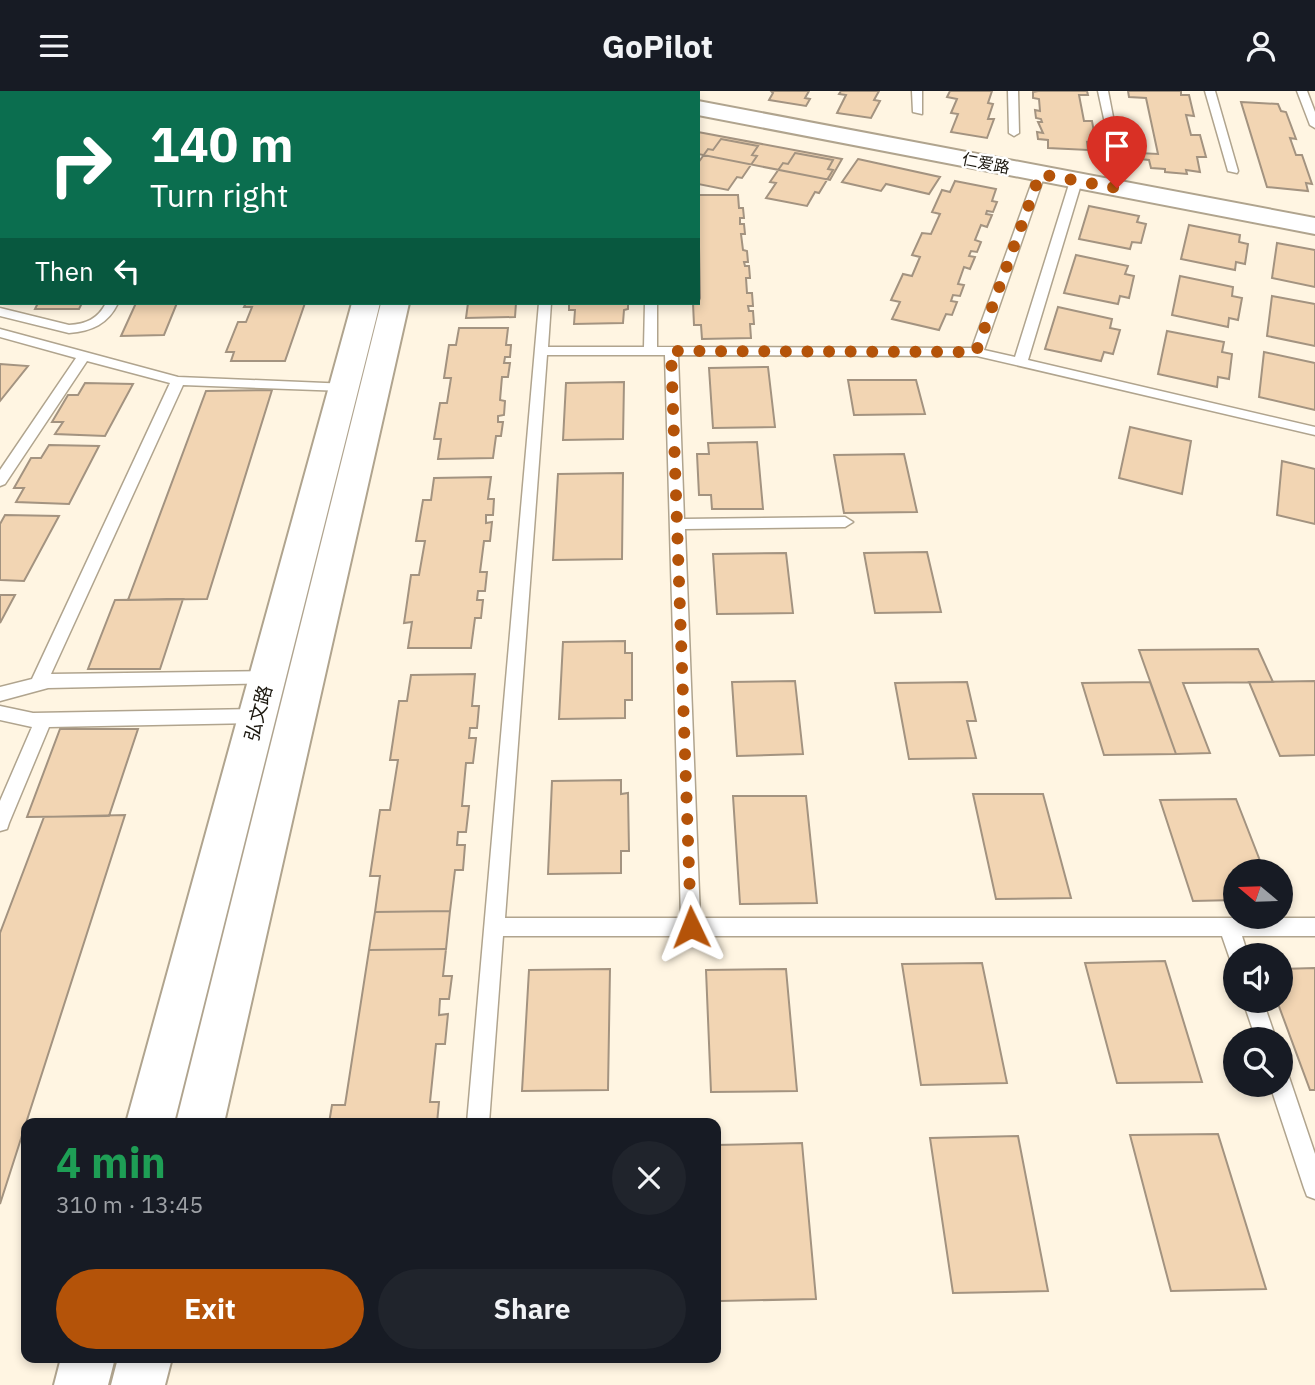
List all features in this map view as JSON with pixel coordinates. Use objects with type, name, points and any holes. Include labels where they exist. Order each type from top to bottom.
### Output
[{"type":"street","name":"仁爱路","points":[[700,108],[1315,226]]},
{"type":"street","name":"弘文路","points":[[151,1118],[365,305]]},
{"type":"street","name":"弘文路","points":[[201,1118],[395,305]]},
{"type":"street","points":[[80,1385],[87,1363]]},
{"type":"street","points":[[138,1385],[144,1363]]},
{"type":"lane","points":[[917,91],[918,112]]},
{"type":"lane","points":[[1013,91],[1014,133]]},
{"type":"lane","points":[[1103,91],[1115,146]]},
{"type":"lane","points":[[1210,91],[1233,171]]},
{"type":"lane","points":[[1315,93],[1304,91],[1315,125]]},
{"type":"lane","points":[[976,352],[1040,174]]},
{"type":"lane","points":[[1020,363],[1076,181]]},
{"type":"lane","points":[[0,312],[78,328],[99,321],[106,316],[112,305]]},
{"type":"lane","points":[[478,1118],[545,305]]},
{"type":"lane","points":[[650,305],[650,351]]},
{"type":"lane","points":[[0,333],[178,381],[344,387]]},
{"type":"lane","points":[[541,351],[976,352],[1315,431]]},
{"type":"lane","points":[[671,351],[691,927]]},
{"type":"lane","points":[[0,481],[84,356]]},
{"type":"lane","points":[[38,684],[178,381]]},
{"type":"lane","points":[[677,524],[845,522]]},
{"type":"lane","points":[[0,694],[38,684],[267,678]]},
{"type":"lane","points":[[0,713],[18,718],[44,719],[257,716]]},
{"type":"lane","points":[[0,823],[4,805],[44,719]]},
{"type":"lane","points":[[494,927],[1223,927]]},
{"type":"lane","points":[[1293,927],[1315,927]]},
{"type":"lane","points":[[1285,1097],[1315,1188]]},
{"type":"building","points":[[771,91],[809,91],[805,98],[810,99],[806,106],[769,100],[773,93]]},
{"type":"building","points":[[841,91],[879,91],[874,100],[880,101],[871,118],[837,113],[846,95],[839,94]]},
{"type":"building","points":[[950,91],[992,91],[988,103],[993,104],[988,119],[994,119],[987,138],[951,132],[958,114],[951,113],[957,99],[947,97]]},
{"type":"building","points":[[1087,91],[1088,95],[1079,95],[1084,121],[1092,121],[1096,143],[1087,142],[1088,150],[1048,148],[1048,140],[1038,139],[1037,132],[1043,133],[1038,122],[1042,122],[1036,118],[1035,110],[1040,111],[1039,99],[1033,98],[1033,92]]},
{"type":"building","points":[[1128,91],[1181,91],[1181,95],[1189,95],[1194,116],[1186,115],[1191,135],[1200,135],[1206,157],[1197,157],[1200,172],[1165,172],[1165,169],[1151,168],[1149,160],[1140,159],[1139,153],[1158,154],[1146,98],[1129,97]]},
{"type":"building","points":[[1241,102],[1278,104],[1281,111],[1286,112],[1296,139],[1290,138],[1296,155],[1302,155],[1312,184],[1306,183],[1308,191],[1267,187]]},
{"type":"building","points":[[700,132],[842,159],[830,180],[700,154]]},
{"type":"building","points":[[721,139],[758,146],[752,155],[757,156],[742,178],[737,177],[728,190],[700,184],[700,160],[708,149],[713,150]]},
{"type":"building","points":[[795,153],[833,160],[828,169],[833,170],[819,193],[815,192],[807,206],[766,198],[776,183],[770,182],[783,163],[788,164]]},
{"type":"building","points":[[858,159],[940,177],[929,194],[886,184],[881,191],[842,182]]},
{"type":"building","points":[[955,181],[996,189],[992,201],[997,202],[993,212],[987,211],[986,214],[992,215],[987,227],[981,225],[975,240],[981,242],[977,252],[971,251],[969,256],[975,257],[970,269],[964,267],[958,284],[964,285],[960,296],[953,295],[951,301],[957,302],[952,315],[946,314],[939,330],[892,319],[900,302],[891,300],[903,274],[912,276],[920,257],[912,255],[922,233],[931,234],[940,214],[932,212],[942,190],[950,192]]},
{"type":"building","points":[[700,195],[738,195],[739,208],[743,208],[744,218],[740,218],[745,234],[741,234],[743,250],[747,251],[748,262],[744,262],[745,266],[749,266],[750,278],[746,278],[747,293],[752,293],[753,306],[748,306],[749,311],[753,311],[751,338],[702,339],[701,325],[694,325],[693,305],[700,305]]},
{"type":"building","points":[[1089,206],[1139,216],[1137,222],[1146,224],[1141,243],[1132,242],[1130,249],[1079,239]]},
{"type":"building","points":[[1189,225],[1240,235],[1239,242],[1248,244],[1245,264],[1236,262],[1235,270],[1181,259]]},
{"type":"building","points":[[1277,243],[1315,250],[1315,287],[1272,278]]},
{"type":"building","points":[[1076,255],[1128,266],[1125,274],[1134,276],[1129,298],[1120,296],[1118,304],[1064,293]]},
{"type":"building","points":[[1180,276],[1233,287],[1232,296],[1242,298],[1238,320],[1229,318],[1228,327],[1172,315]]},
{"type":"building","points":[[1272,296],[1315,304],[1315,346],[1267,336]]},
{"type":"building","points":[[37,305],[81,305],[79,309],[35,309]]},
{"type":"building","points":[[135,305],[176,305],[164,335],[121,336]]},
{"type":"building","points":[[304,305],[285,361],[231,361],[234,352],[226,352],[238,322],[246,322],[252,307],[244,307]]},
{"type":"building","points":[[468,305],[516,305],[515,317],[466,318]]},
{"type":"building","points":[[569,305],[628,305],[628,309],[624,310],[623,323],[574,324],[575,310],[569,310]]},
{"type":"building","points":[[1058,307],[1112,319],[1110,328],[1120,330],[1113,354],[1104,352],[1101,361],[1045,349]]},
{"type":"building","points":[[459,328],[508,328],[506,345],[511,345],[510,357],[505,357],[504,363],[510,363],[508,377],[502,377],[500,400],[505,401],[504,415],[498,416],[498,422],[503,422],[501,436],[496,436],[493,458],[438,459],[441,439],[434,439],[440,403],[447,403],[451,378],[444,378],[449,345],[456,345]]},
{"type":"building","points":[[1167,331],[1224,342],[1222,352],[1232,354],[1229,379],[1218,377],[1217,387],[1158,374]]},
{"type":"building","points":[[1264,352],[1315,363],[1315,410],[1259,397]]},
{"type":"building","points":[[0,364],[28,366],[0,401]]},
{"type":"building","points":[[768,367],[775,427],[713,428],[709,368]]},
{"type":"building","points":[[848,380],[916,380],[925,414],[854,415]]},
{"type":"building","points":[[624,382],[623,439],[563,440],[566,383]]},
{"type":"building","points":[[85,383],[133,384],[105,436],[55,434],[63,422],[52,422],[68,395],[78,395]]},
{"type":"building","points":[[272,390],[207,599],[128,600],[206,391]]},
{"type":"building","points":[[1130,427],[1191,441],[1182,494],[1119,478]]},
{"type":"building","points":[[757,442],[763,509],[712,509],[711,495],[699,495],[697,454],[709,454],[708,443]]},
{"type":"building","points":[[49,445],[99,446],[69,504],[16,502],[24,488],[14,488],[31,458],[41,458]]},
{"type":"building","points":[[904,454],[917,512],[844,513],[834,455]]},
{"type":"building","points":[[1282,461],[1315,469],[1315,524],[1277,515]]},
{"type":"building","points":[[623,473],[622,559],[553,560],[558,474]]},
{"type":"building","points":[[491,477],[488,499],[494,499],[493,515],[486,515],[486,523],[492,522],[490,541],[484,541],[480,572],[487,572],[485,591],[478,591],[477,600],[483,600],[481,618],[475,618],[471,648],[408,648],[412,622],[404,623],[411,575],[419,575],[425,541],[416,541],[423,500],[431,500],[434,478]]},
{"type":"building","points":[[5,515],[59,516],[24,581],[0,580],[0,524]]},
{"type":"building","points":[[927,552],[941,612],[875,613],[864,553]]},
{"type":"building","points":[[786,553],[793,613],[717,614],[713,554]]},
{"type":"building","points":[[0,595],[15,595],[0,623]]},
{"type":"building","points":[[183,599],[160,669],[88,669],[115,600]]},
{"type":"building","points":[[625,641],[625,653],[632,653],[632,700],[625,700],[625,718],[559,719],[563,642]]},
{"type":"building","points":[[1258,649],[1273,682],[1183,683],[1210,753],[1176,754],[1139,650]]},
{"type":"building","points":[[475,674],[472,706],[479,706],[477,728],[470,728],[469,738],[476,738],[473,763],[466,763],[462,806],[469,806],[466,832],[458,832],[457,845],[465,845],[463,870],[455,870],[450,911],[375,912],[380,876],[370,876],[380,810],[390,810],[398,760],[390,760],[399,701],[407,701],[411,675]]},
{"type":"building","points":[[795,681],[803,754],[737,756],[732,682]]},
{"type":"building","points":[[1315,681],[1315,755],[1280,756],[1249,682]]},
{"type":"building","points":[[967,682],[976,721],[967,721],[976,758],[909,759],[895,683]]},
{"type":"building","points":[[1150,682],[1176,754],[1104,755],[1082,683]]},
{"type":"building","points":[[60,729],[138,729],[109,816],[27,817]]},
{"type":"building","points":[[621,780],[621,794],[628,793],[629,851],[621,851],[621,873],[548,874],[552,781]]},
{"type":"building","points":[[973,794],[1043,794],[1071,898],[996,899]]},
{"type":"building","points":[[733,796],[806,796],[817,903],[740,904]]},
{"type":"building","points":[[1236,799],[1259,859],[1223,859],[1223,900],[1193,901],[1160,800]]},
{"type":"building","points":[[125,815],[28,1118],[21,1118],[21,1139],[0,1204],[0,933],[44,817]]},
{"type":"building","points":[[450,911],[446,949],[369,950],[375,912]]},
{"type":"building","points":[[446,949],[443,976],[452,976],[449,999],[440,999],[439,1015],[448,1014],[445,1044],[436,1044],[430,1102],[439,1102],[437,1118],[330,1118],[332,1105],[345,1105],[369,950]]},
{"type":"building","points":[[1165,961],[1202,1082],[1117,1083],[1085,963]]},
{"type":"building","points":[[982,963],[1007,1083],[921,1085],[902,964]]},
{"type":"building","points":[[1315,968],[1315,1090],[1310,1090],[1293,1044],[1293,1027],[1287,1027],[1281,1013],[1293,1013],[1293,969]]},
{"type":"building","points":[[610,969],[608,1090],[522,1091],[529,970]]},
{"type":"building","points":[[786,969],[797,1091],[711,1092],[706,970]]},
{"type":"building","points":[[1218,1134],[1266,1289],[1171,1291],[1130,1135]]},
{"type":"building","points":[[1018,1136],[1048,1291],[953,1293],[930,1138]]},
{"type":"building","points":[[802,1143],[816,1299],[721,1301],[721,1145]]},
{"type":"route","points":[[691,927],[671,351],[976,352],[1040,174],[1117,188]]}]
